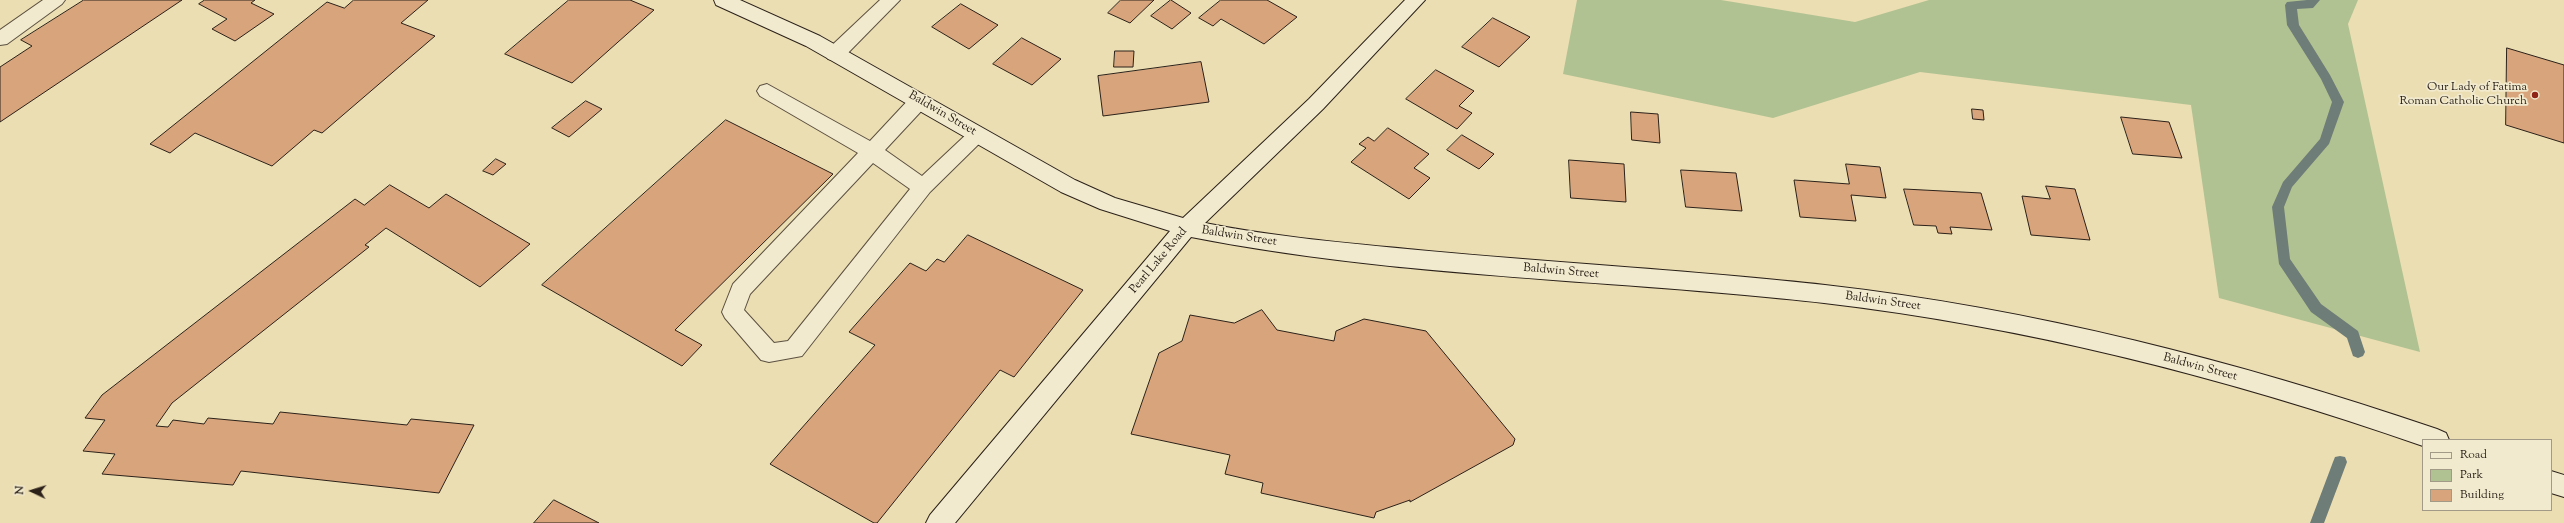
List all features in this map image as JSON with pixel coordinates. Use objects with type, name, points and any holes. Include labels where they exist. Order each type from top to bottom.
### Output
[{"type":"main road","name":"Baldwin Street","points":[[723,0],[792,31],[835,54],[1089,196],[1132,213],[1186,228],[1268,243],[1555,272],[1821,294],[1937,309],[2044,329],[2154,355],[2346,409],[2434,439]]},
{"type":"main road","points":[[835,54],[892,0]]},
{"type":"main road","name":"Pearl Lake Road","points":[[939,523],[1186,228],[1316,104],[1416,0]]},
{"type":"main road","points":[[2552,482],[2564,486]]},
{"type":"lane","points":[[0,39],[56,0]]},
{"type":"lane","points":[[767,91],[871,151],[923,187]]},
{"type":"lane","points":[[919,101],[741,290],[733,312],[769,353],[794,349],[923,187],[978,135]]},
{"type":"green space","points":[[1577,0],[1721,0],[1855,22],[1929,0],[2358,0],[2348,24],[2420,352],[2219,298],[2191,105],[1920,72],[1773,118],[1563,74]]},
{"type":"building","points":[[84,0],[182,0],[0,122],[0,67],[32,46],[21,40]]},
{"type":"building","points":[[205,0],[255,0],[251,3],[274,14],[235,41],[212,29],[227,19],[199,4]]},
{"type":"building","points":[[354,0],[428,0],[401,23],[435,36],[322,133],[314,130],[272,166],[195,133],[170,153],[150,144],[327,2],[344,8]]},
{"type":"building","points":[[569,0],[630,0],[654,10],[572,83],[505,54]]},
{"type":"building","points":[[1121,0],[1154,0],[1130,23],[1108,13]]},
{"type":"building","points":[[1171,0],[1191,13],[1172,29],[1151,16]]},
{"type":"building","points":[[1221,0],[1267,0],[1297,17],[1264,44],[1221,19],[1213,26],[1199,18]]},
{"type":"building","points":[[961,4],[998,25],[969,49],[932,27]]},
{"type":"building","points":[[1493,18],[1530,37],[1499,67],[1462,47]]},
{"type":"building","points":[[1022,38],[1061,59],[1032,85],[993,64]]},
{"type":"building","name":"Our Lady of Fatima Roman Catholic Church","points":[[2507,48],[2564,65],[2564,143],[2506,125]]},
{"type":"building","points":[[1115,51],[1134,51],[1133,67],[1114,67]]},
{"type":"building","points":[[1201,62],[1209,102],[1103,116],[1098,76]]},
{"type":"building","points":[[1436,70],[1474,91],[1459,106],[1472,113],[1457,129],[1406,99]]},
{"type":"building","points":[[586,101],[602,109],[569,137],[552,128]]},
{"type":"building","points":[[1972,109],[1983,110],[1984,120],[1973,119]]},
{"type":"building","points":[[1631,112],[1658,114],[1660,143],[1632,140]]},
{"type":"building","points":[[2121,117],[2169,122],[2182,158],[2133,154]]},
{"type":"building","points":[[726,120],[833,174],[675,330],[702,345],[682,366],[542,285]]},
{"type":"building","points":[[1388,128],[1429,154],[1414,168],[1430,178],[1409,199],[1351,162],[1366,148],[1359,144],[1368,137],[1374,141]]},
{"type":"building","points":[[1462,135],[1494,154],[1479,169],[1447,150]]},
{"type":"building","points":[[496,159],[506,164],[493,175],[483,171]]},
{"type":"building","points":[[1569,160],[1624,164],[1626,202],[1571,198]]},
{"type":"building","points":[[1846,164],[1880,167],[1886,198],[1851,195],[1856,221],[1800,217],[1794,180],[1849,184]]},
{"type":"building","points":[[1681,170],[1736,173],[1742,211],[1686,207]]},
{"type":"building","points":[[390,185],[429,208],[446,194],[530,244],[480,287],[386,228],[365,245],[369,247],[172,403],[156,426],[168,427],[173,420],[204,424],[208,418],[273,424],[280,412],[407,425],[411,419],[474,425],[439,493],[241,471],[233,485],[102,474],[115,454],[83,451],[105,420],[85,418],[102,395],[355,199],[364,205]]},
{"type":"building","points":[[2046,186],[2075,189],[2090,240],[2031,235],[2022,196],[2050,199]]},
{"type":"building","points":[[1904,189],[1981,193],[1992,230],[1950,227],[1952,234],[1938,233],[1936,226],[1914,225]]},
{"type":"building","points":[[968,235],[1083,290],[1014,377],[1000,370],[877,523],[874,523],[770,464],[875,345],[849,332],[910,263],[926,271],[937,259],[944,262]]},
{"type":"building","points":[[1262,310],[1277,330],[1334,341],[1336,331],[1364,319],[1426,331],[1515,439],[1513,445],[1410,502],[1410,500],[1376,512],[1374,518],[1261,493],[1263,483],[1225,474],[1230,455],[1131,434],[1159,353],[1182,341],[1190,315],[1234,323]]},
{"type":"building","points":[[554,500],[599,523],[534,523]]},
{"type":"waterway","points":[[2314,0],[2309,5],[2291,5],[2293,25],[2326,78],[2338,102],[2325,141],[2287,185],[2278,207],[2284,260],[2316,308],[2353,335],[2358,352]]},
{"type":"waterway","points":[[2317,523],[2340,462]]},
{"type":"place","name":"Our Lady of Fatima Roman Catholic Church","points":[[2535,95]]}]
